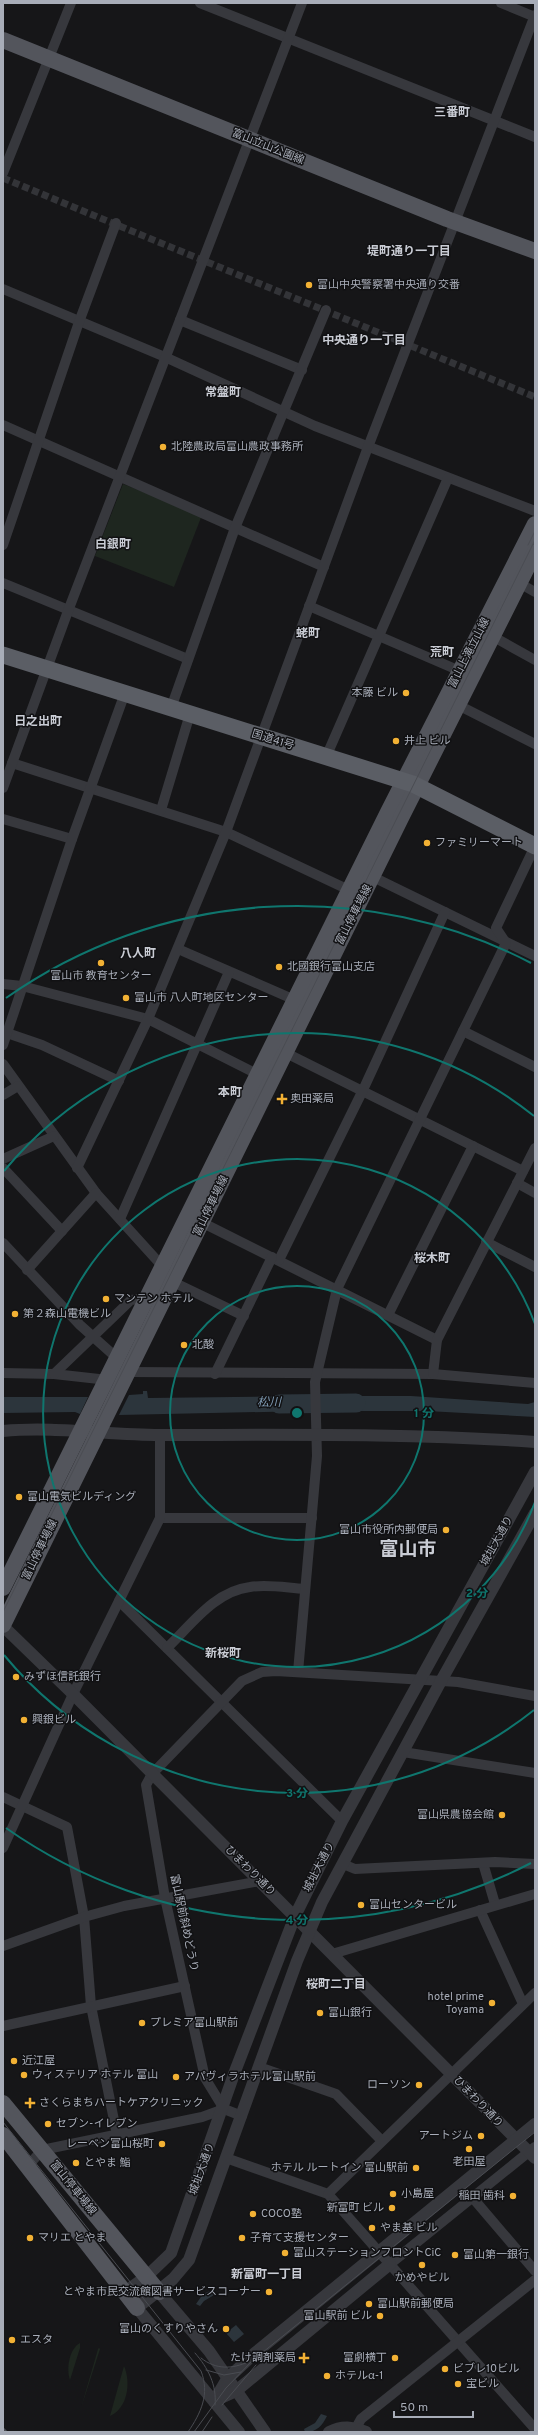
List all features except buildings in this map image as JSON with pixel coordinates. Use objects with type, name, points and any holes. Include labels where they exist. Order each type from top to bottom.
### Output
[{"type":"highway","name":"国道41号","points":[[3,655],[410,784],[535,846]]},
{"type":"main road","name":"富山立山公園線","points":[[3,40],[454,222],[535,251]]},
{"type":"main road","name":"富山上滝立山線","points":[[410,784],[460,671],[535,524]]},
{"type":"main road","name":"富山上滝立山線","points":[[410,784],[458,705],[535,552]]},
{"type":"main road","name":"富山停車場線","points":[[3,1626],[373,877],[410,784]]},
{"type":"main road","name":"富山停車場線","points":[[3,1588],[118,1360],[349,890],[410,784]]},
{"type":"main road","name":"富山停車場線","points":[[3,2103],[158,2292]]},
{"type":"main road","name":"富山停車場線","points":[[3,2135],[137,2308]]},
{"type":"street","points":[[3,173],[50,59],[71,3]]},
{"type":"street","points":[[200,3],[535,137]]},
{"type":"street","points":[[3,788],[68,611],[302,3]]},
{"type":"street","points":[[77,1168],[148,1019],[226,832],[368,447],[535,16],[501,3]]},
{"type":"street","points":[[3,545],[40,442],[79,322],[116,223]]},
{"type":"street","points":[[3,289],[165,357],[368,447],[535,511]]},
{"type":"street","points":[[171,708],[235,528],[326,310]]},
{"type":"street","points":[[180,320],[302,370]]},
{"type":"street","points":[[3,425],[324,567]]},
{"type":"street","points":[[326,757],[448,478]]},
{"type":"street","points":[[3,583],[188,659]]},
{"type":"street","points":[[519,583],[535,592]]},
{"type":"street","points":[[309,606],[460,671]]},
{"type":"street","points":[[492,636],[535,660]]},
{"type":"street","points":[[3,1045],[72,839],[125,693]]},
{"type":"street","points":[[458,705],[535,744]]},
{"type":"street","points":[[161,810],[190,714]]},
{"type":"street","points":[[12,763],[92,787],[226,832],[349,890]]},
{"type":"street","points":[[3,819],[72,839]]},
{"type":"street","points":[[506,943],[496,928],[535,846]]},
{"type":"street","points":[[373,877],[535,956]]},
{"type":"street","points":[[215,1374],[363,1090],[446,912]]},
{"type":"street","points":[[298,1672],[312,1518],[317,1428],[315,1386],[337,1289],[506,943]]},
{"type":"street","points":[[178,949],[295,1000]]},
{"type":"street","points":[[120,1219],[229,972]]},
{"type":"street","points":[[3,984],[22,986],[148,1019],[259,1075]]},
{"type":"street","points":[[463,1031],[535,1067]]},
{"type":"street","points":[[7,1033],[42,1045],[119,1081]]},
{"type":"street","points":[[286,1053],[523,1171]]},
{"type":"street","points":[[3,1064],[96,1193],[163,1267]]},
{"type":"street","points":[[3,1095],[18,1086]]},
{"type":"street","points":[[3,1159],[54,1136]]},
{"type":"street","points":[[388,1315],[473,1146]]},
{"type":"street","points":[[433,1374],[437,1340],[535,1148]]},
{"type":"street","points":[[3,1168],[62,1231]]},
{"type":"street","points":[[517,1184],[535,1193]]},
{"type":"street","points":[[27,1270],[96,1193]]},
{"type":"street","points":[[203,1223],[437,1340]]},
{"type":"street","points":[[486,1242],[535,1267]]},
{"type":"street","points":[[3,1243],[92,1337],[118,1360]]},
{"type":"street","points":[[173,1282],[244,1316]]},
{"type":"street","points":[[54,1374],[131,1300],[148,1298]]},
{"type":"street","points":[[128,1372],[215,1374],[433,1374],[535,1383]]},
{"type":"street","points":[[3,1373],[54,1374],[105,1386]]},
{"type":"street","points":[[3,1431],[57,1429],[98,1433],[160,1435],[317,1428],[535,1442]]},
{"type":"street","points":[[3,1848],[73,1694],[160,1518],[160,1435]]},
{"type":"street","name":"城址大通り","points":[[125,2292],[146,2277],[171,2253],[224,2109],[234,2074],[295,1916],[342,1821],[422,1680],[535,1472]]},
{"type":"street","name":"城址大通り","points":[[137,2308],[178,2274],[189,2260],[309,1931],[343,1864],[441,1681],[535,1513]]},
{"type":"street","points":[[160,1518],[312,1518]]},
{"type":"street","points":[[167,1648],[209,1607],[236,1590],[265,1586],[305,1589]]},
{"type":"street","points":[[120,1601],[342,1821]]},
{"type":"street","name":"ひまわり通り","points":[[3,1626],[73,1694],[516,2139],[533,2152]]},
{"type":"street","points":[[152,1774],[242,1682],[262,1672],[298,1672],[441,1681],[535,1696]]},
{"type":"street","points":[[403,1752],[535,1773]]},
{"type":"street","name":"富山駅前斜めどうり","points":[[152,1774],[146,1785],[165,1898],[205,2078],[224,2109]]},
{"type":"street","points":[[3,1797],[67,1827],[84,1917],[91,2006],[117,2135]]},
{"type":"street","points":[[482,1863],[494,1904]]},
{"type":"street","points":[[343,1864],[354,1869],[482,1863],[535,1864]]},
{"type":"street","points":[[3,1946],[84,1917],[165,1898],[260,1881]]},
{"type":"street","points":[[332,1954],[480,1910],[494,1904],[535,1894]]},
{"type":"street","points":[[480,1910],[523,2004]]},
{"type":"street","points":[[3,2026],[185,1986]]},
{"type":"street","points":[[328,2194],[535,1993]]},
{"type":"street","points":[[259,2068],[336,2094],[382,2141]]},
{"type":"street","points":[[28,2166],[42,2150],[202,2117],[224,2109],[242,2116]]},
{"type":"street","points":[[214,2401],[227,2379],[255,2353],[535,2124]]},
{"type":"street","points":[[214,2401],[236,2391],[472,2197],[533,2152]]},
{"type":"street","points":[[226,2158],[328,2194],[535,2429]]},
{"type":"street","points":[[472,2197],[535,2271]]},
{"type":"street","points":[[329,2432],[339,2426],[361,2430],[361,2419],[535,2280]]},
{"type":"street","points":[[158,2292],[209,2351],[265,2432]]},
{"type":"street","points":[[137,2308],[239,2432]]},
{"type":"shaded area","points":[[123,484],[202,515],[174,587],[95,556]]},
{"type":"shaded area","points":[[80,2343],[80,2348],[70,2380],[68,2370],[69,2360],[73,2350]]},
{"type":"shaded area","points":[[98,2349],[100,2349],[81,2408]]},
{"type":"shaded area","points":[[124,2366],[127,2379],[126,2394],[121,2407],[110,2416]]},
{"type":"water","name":"松川","points":[[143,1391],[147,1391],[148,1398],[306,1396],[304,1404],[307,1411],[119,1415],[129,1395],[143,1394]]},
{"type":"water","points":[[328,1396],[411,1396],[528,1404],[535,1402],[535,1417],[427,1411],[329,1411]]},
{"type":"water","points":[[3,1397],[88,1397],[80,1414],[75,1412],[3,1413]]},
{"type":"water","points":[[212,2290],[214,2295],[204,2301],[200,2306],[196,2304],[203,2294]]},
{"type":"water","points":[[236,2325],[244,2334],[234,2342],[226,2333]]},
{"type":"water","points":[[321,2414],[327,2416],[323,2423],[316,2430],[305,2432],[304,2429],[315,2423]]},
{"type":"waterway","name":"松川","points":[[279,1404],[356,1403]]},
{"type":"tunnel","points":[[3,178],[535,397]]},
{"type":"tram line","points":[[528,545],[535,531]]},
{"type":"tram line","points":[[3,1612],[535,540]]},
{"type":"tram line","points":[[3,2122],[201,2371],[205,2388],[203,2403],[197,2418],[188,2432]]},
{"type":"tram line","points":[[194,2432],[226,2388],[252,2361],[535,2132]]},
{"type":"tram line","points":[[195,2353],[211,2377],[215,2391],[215,2405]]},
{"type":"tram line","points":[[201,2358],[212,2365],[224,2367],[236,2366],[248,2362]]},
{"type":"tram line","points":[[222,2405],[256,2365]]},
{"type":"tram line","points":[[206,2370],[224,2375],[241,2372]]},
{"type":"tram line","points":[[202,2432],[212,2417]]},
{"type":"railway","points":[[3,2429],[6,2432]]},
{"type":"place","name":"富山中央警察署中央通り交番","points":[[309,285]]},
{"type":"place","name":"北陸農政局富山農政事務所","points":[[163,447]]},
{"type":"place","name":"本藤 ビル","points":[[406,693]]},
{"type":"place","name":"井上 ビル","points":[[396,741]]},
{"type":"place","name":"ファミリーマート","points":[[427,843]]},
{"type":"place","name":"富山市 教育センター","points":[[101,963]]},
{"type":"place","name":"北國銀行富山支店","points":[[279,967]]},
{"type":"place","name":"富山市 八人町地区センター","points":[[126,998]]},
{"type":"place","name":"奥田薬局","points":[[282,1099]]},
{"type":"place","name":"マンテン ホテル","points":[[106,1299]]},
{"type":"place","name":"第２森山電機ビル","points":[[15,1314]]},
{"type":"place","name":"北酸","points":[[184,1345]]},
{"type":"place","name":"富山電気ビルディング","points":[[19,1497]]},
{"type":"place","name":"富山市役所内郵便局","points":[[446,1530]]},
{"type":"place","name":"みずほ信託銀行","points":[[16,1677]]},
{"type":"place","name":"興銀ビル","points":[[24,1720]]},
{"type":"place","name":"富山県農協会館","points":[[502,1815]]},
{"type":"place","name":"富山センタービル","points":[[361,1905]]},
{"type":"place","name":"hotel prime Toyama","points":[[492,2003]]},
{"type":"place","name":"富山銀行","points":[[320,2013]]},
{"type":"place","name":"プレミア富山駅前","points":[[142,2023]]},
{"type":"place","name":"近江屋","points":[[14,2061]]},
{"type":"place","name":"ウィステリア ホテル 富山","points":[[24,2075]]},
{"type":"place","name":"アパヴィラホテル富山駅前","points":[[176,2077]]},
{"type":"place","name":"ローソン","points":[[419,2085]]},
{"type":"place","name":"さくらまちハートケアクリニック","points":[[30,2103]]},
{"type":"place","name":"セブン-イレブン","points":[[48,2124]]},
{"type":"place","name":"アートジム","points":[[481,2136]]},
{"type":"place","name":"レーベン富山桜町","points":[[162,2144]]},
{"type":"place","name":"老田屋","points":[[469,2149]]},
{"type":"place","name":"とやま 鮨","points":[[76,2163]]},
{"type":"place","name":"ホテル ルートイン 富山駅前","points":[[416,2168]]},
{"type":"place","name":"小島屋","points":[[393,2194]]},
{"type":"place","name":"稲田 歯科","points":[[513,2196]]},
{"type":"place","name":"新富町 ビル","points":[[392,2208]]},
{"type":"place","name":"COCO塾","points":[[253,2214]]},
{"type":"place","name":"やま基 ビル","points":[[372,2228]]},
{"type":"place","name":"マリエ とやま","points":[[30,2238]]},
{"type":"place","name":"子育て支援センター","points":[[242,2238]]},
{"type":"place","name":"富山ステーションフロントCiC","points":[[285,2253]]},
{"type":"place","name":"富山第一銀行","points":[[455,2255]]},
{"type":"place","name":"かめやビル","points":[[422,2265]]},
{"type":"place","name":"とやま市民交流館図書サービスコーナー","points":[[269,2292]]},
{"type":"place","name":"富山駅前郵便局","points":[[369,2304]]},
{"type":"place","name":"富山駅前 ビル","points":[[380,2316]]},
{"type":"place","name":"富山のくすりやさん","points":[[226,2329]]},
{"type":"place","name":"エスタ","points":[[12,2340]]},
{"type":"place","name":"たけ調剤薬局","points":[[304,2358]]},
{"type":"place","name":"富劇横丁","points":[[395,2358]]},
{"type":"place","name":"ビブレ10ビル","points":[[445,2369]]},
{"type":"place","name":"ホテルα-1","points":[[327,2376]]},
{"type":"place","name":"宝ビル","points":[[458,2384]]},
{"type":"district","name":"三番町","points":[[452,113]]},
{"type":"district","name":"堤町通り一丁目","points":[[409,252]]},
{"type":"district","name":"中央通り一丁目","points":[[364,341]]},
{"type":"district","name":"常盤町","points":[[223,393]]},
{"type":"district","name":"白銀町","points":[[113,545]]},
{"type":"district","name":"蛯町","points":[[308,634]]},
{"type":"district","name":"荒町","points":[[442,653]]},
{"type":"district","name":"日之出町","points":[[38,722]]},
{"type":"district","name":"八人町","points":[[138,954]]},
{"type":"district","name":"本町","points":[[230,1093]]},
{"type":"district","name":"桜木町","points":[[432,1259]]},
{"type":"district","name":"富山市","points":[[408,1550]]},
{"type":"district","name":"新桜町","points":[[223,1654]]},
{"type":"district","name":"桜町二丁目","points":[[336,1985]]},
{"type":"district","name":"新富町一丁目","points":[[267,2275]]}]
